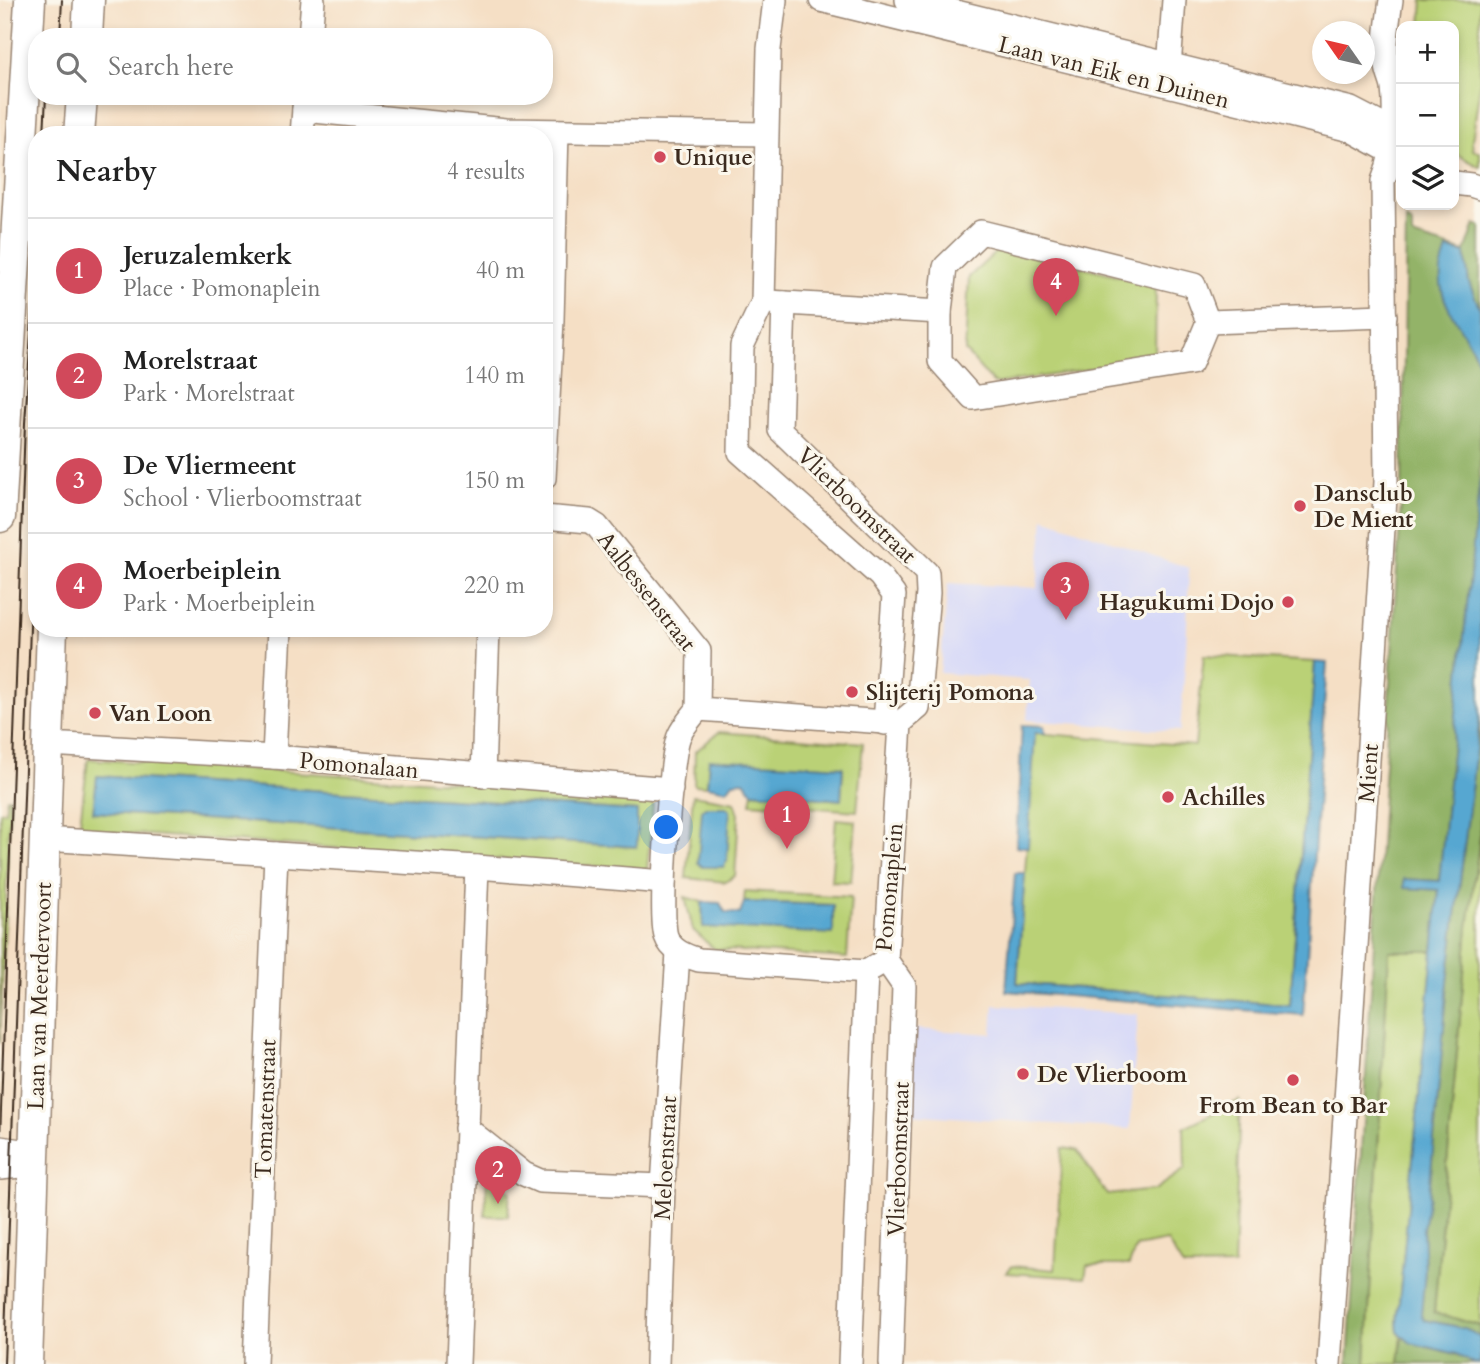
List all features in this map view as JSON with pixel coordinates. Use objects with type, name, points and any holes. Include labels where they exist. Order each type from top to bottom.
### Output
[{"type":"street","points":[[0,517],[5,336],[30,0]]},
{"type":"street","points":[[87,28],[89,0]]},
{"type":"street","points":[[311,28],[313,0]]},
{"type":"street","name":"Vlierboomstraat","points":[[775,0],[769,50],[766,134],[780,430],[927,573],[928,593],[918,708],[892,723]]},
{"type":"street","name":"Laan van Eik en Duinen","points":[[821,0],[1168,75],[1351,109],[1390,142]]},
{"type":"street","name":"Laan van Eik en Duinen","points":[[907,0],[1168,75]]},
{"type":"street","points":[[1168,75],[1174,0]]},
{"type":"street","name":"Mient","points":[[1329,1364],[1386,482],[1383,181],[1375,166],[1390,142],[1393,88],[1387,66],[1387,27],[1391,0]]},
{"type":"street","points":[[80,126],[81,105]]},
{"type":"street","points":[[303,126],[304,105]]},
{"type":"street","points":[[318,105],[464,126]]},
{"type":"street","points":[[553,132],[766,134]]},
{"type":"street","points":[[553,282],[557,132]]},
{"type":"street","points":[[981,232],[1194,285],[1208,322],[1191,363],[973,398],[940,361],[940,312],[944,267],[981,232]]},
{"type":"street","points":[[774,303],[940,312]]},
{"type":"street","name":"Vlierboomstraat","points":[[774,303],[742,346],[740,452],[880,576],[894,595],[892,723]]},
{"type":"street","points":[[1208,322],[1385,316]]},
{"type":"street","name":"Aalbessenstraat","points":[[553,518],[589,521],[597,526],[699,651],[698,709]]},
{"type":"street","name":"Laan van Meerdervoort","points":[[27,1364],[52,637]]},
{"type":"street","points":[[274,757],[280,637]]},
{"type":"street","points":[[483,776],[488,637]]},
{"type":"street","points":[[678,953],[666,936],[664,882],[670,789],[679,736],[698,709],[892,723]]},
{"type":"street","name":"Pomonaplein","points":[[678,953],[699,960],[876,966],[892,723]]},
{"type":"street","name":"Pomonalaan","points":[[48,744],[274,757],[483,776],[670,789]]},
{"type":"street","points":[[45,839],[664,882]]},
{"type":"street","name":"Tomatenstraat","points":[[255,1364],[276,854]]},
{"type":"street","points":[[458,1364],[477,867]]},
{"type":"street","name":"Meloenstraat","points":[[657,1364],[663,1186],[678,953]]},
{"type":"street","name":"Vlierboomstraat","points":[[850,1364],[876,966]]},
{"type":"street","name":"Vlierboomstraat","points":[[876,966],[904,986],[891,1364]]},
{"type":"street","points":[[466,1128],[524,1174],[540,1181],[663,1186]]},
{"type":"street","points":[[0,1148],[21,1151],[34,1158]]},
{"type":"street","points":[[0,1168],[20,1166],[34,1158]]},
{"type":"shaded area","points":[[1044,518],[1189,568],[1180,731],[1027,720],[1030,680],[940,673],[948,583],[1037,588]]},
{"type":"shaded area","name":"De Vlierboom","points":[[994,1005],[1138,1014],[1130,1129],[909,1114],[915,1029],[992,1034]]},
{"type":"green space","points":[[1423,0],[1480,0],[1480,85],[1472,141],[1473,150],[1480,152],[1480,167],[1459,156],[1459,21],[1421,21]]},
{"type":"green space","points":[[1406,219],[1412,224],[1412,236],[1465,252],[1475,224],[1480,226],[1480,309],[1469,283],[1465,253],[1469,343],[1479,363],[1480,373],[1480,478],[1439,881],[1405,879],[1405,888],[1439,889],[1433,951],[1389,951],[1366,1364],[1348,1364],[1402,488]]},
{"type":"green space","points":[[1000,248],[1156,284],[1155,359],[994,384],[965,351],[969,277]]},
{"type":"green space","name":"Achilles","points":[[1204,655],[1315,662],[1290,1005],[1017,983],[1035,733],[1195,746]]},
{"type":"green space","points":[[1480,716],[1480,836],[1468,927],[1434,1312],[1480,1326],[1480,1337],[1464,1328],[1424,1320],[1421,1314],[1425,1271],[1423,1229],[1429,1195],[1448,982]]},
{"type":"green space","points":[[719,732],[863,743],[857,811],[751,803],[753,792],[841,800],[843,767],[709,760],[707,786],[694,785],[695,752]]},
{"type":"green space","points":[[88,759],[654,795],[647,870],[79,830]],"holes":[[[98,776],[637,811],[637,847],[93,812]]]},
{"type":"green space","points":[[693,795],[735,802],[739,814],[735,876],[726,882],[686,878]]},
{"type":"green space","points":[[7,798],[10,798],[0,1043],[0,812],[5,811]]},
{"type":"green space","points":[[836,819],[856,821],[851,882],[831,881]]},
{"type":"green space","points":[[1480,836],[1480,1326],[1434,1313],[1468,927]]},
{"type":"green space","points":[[745,891],[851,897],[847,958],[714,949],[693,930],[685,897],[702,902],[703,926],[832,905],[744,902]]},
{"type":"green space","points":[[1389,950],[1433,951],[1397,1323],[1402,1337],[1399,1364],[1366,1364]]},
{"type":"green space","points":[[1240,1100],[1234,1266],[1183,1267],[1167,1241],[1136,1247],[1129,1265],[1087,1265],[1085,1278],[1006,1273],[1012,1266],[1055,1270],[1062,1148],[1077,1150],[1107,1195],[1155,1190],[1185,1169],[1184,1127]]},
{"type":"green space","points":[[487,1178],[510,1191],[508,1216],[485,1216]]},
{"type":"green space","points":[[1402,1337],[1457,1355],[1474,1364],[1399,1364]]},
{"type":"water","points":[[1447,249],[1465,253],[1469,283],[1480,309],[1480,373],[1477,359],[1444,298],[1441,270]]},
{"type":"water","points":[[1480,478],[1480,716],[1448,982],[1429,1195],[1423,1229],[1425,1271],[1421,1314],[1424,1320],[1464,1328],[1480,1337],[1480,1364],[1474,1364],[1457,1354],[1411,1343],[1398,1332],[1397,1323],[1439,890],[1404,888],[1404,879],[1439,881]]},
{"type":"water","points":[[1315,662],[1327,663],[1303,1015],[1006,991],[1015,873],[1025,873],[1017,983],[1290,1005]]},
{"type":"water","points":[[1022,725],[1044,726],[1045,733],[1035,733],[1028,847],[1016,847]]},
{"type":"water","points":[[709,759],[843,767],[841,800],[753,792],[744,781],[733,782],[727,790],[707,786]]},
{"type":"water","points":[[97,776],[637,811],[637,847],[93,812]]},
{"type":"water","points":[[705,807],[726,807],[730,810],[727,861],[723,867],[703,867],[698,863],[702,810]]},
{"type":"water","points":[[702,902],[720,903],[725,912],[740,914],[744,902],[833,905],[833,934],[703,927]]},
{"type":"tram line","points":[[60,28],[62,0]]},
{"type":"tram line","points":[[44,126],[46,105]]},
{"type":"tram line","points":[[0,1138],[28,378]]},
{"type":"tram line","points":[[4,1364],[30,637]]},
{"type":"place","name":"Unique","points":[[660,157]]},
{"type":"place","name":"Moerbeiplein","points":[[1056,316]]},
{"type":"place","name":"Dansclub De Mient","points":[[1300,506]]},
{"type":"place","name":"Hagukumi Dojo","points":[[1288,602]]},
{"type":"place","name":"De Vliermeent","points":[[1066,620]]},
{"type":"place","name":"Slijterij Pomona","points":[[852,692]]},
{"type":"place","name":"Van Loon","points":[[95,713]]},
{"type":"place","name":"Achilles","points":[[1168,797]]},
{"type":"place","name":"Jeruzalemkerk","points":[[787,849]]},
{"type":"place","name":"De Vlierboom","points":[[1023,1074]]},
{"type":"place","name":"From Bean to Bar","points":[[1293,1080]]},
{"type":"place","name":"Morelstraat","points":[[498,1204]]}]
